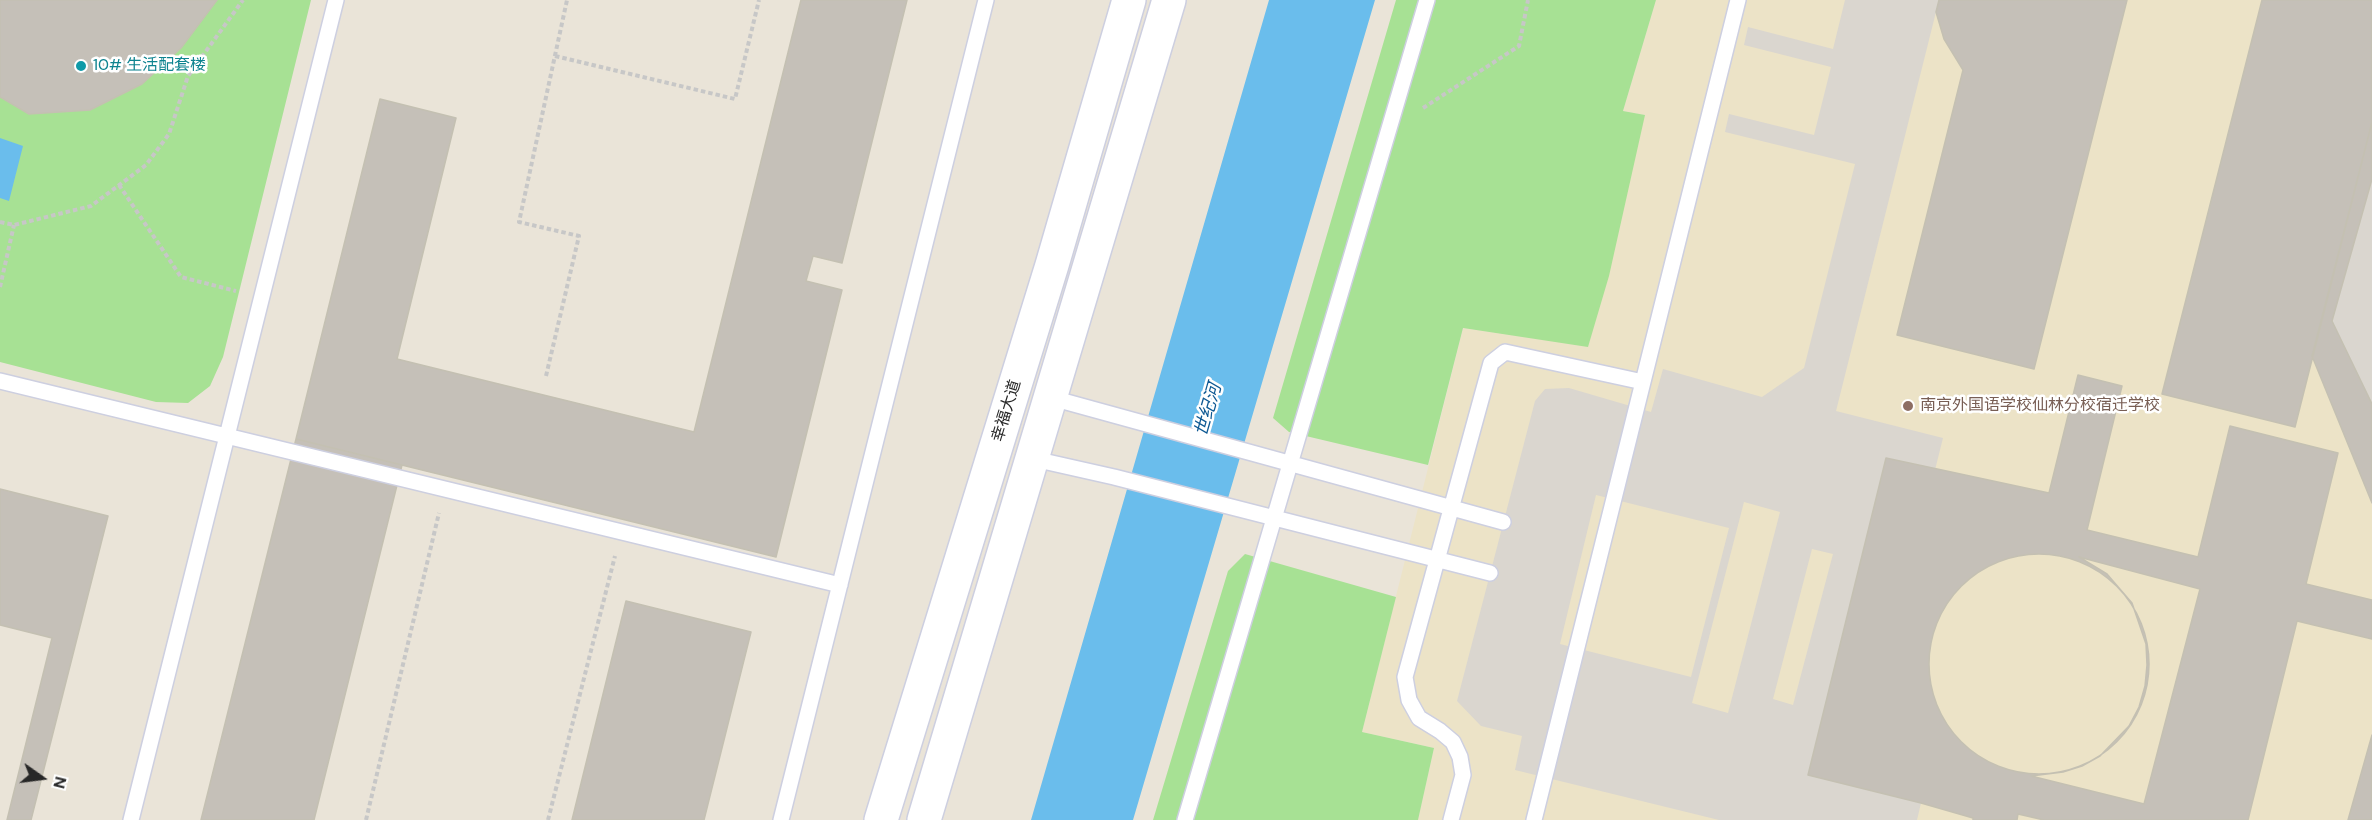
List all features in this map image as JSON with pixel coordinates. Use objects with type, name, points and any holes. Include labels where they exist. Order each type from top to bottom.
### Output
[{"type":"main road","name":"幸福大道","points":[[880,820],[1052,266],[1129,0]]},
{"type":"main road","points":[[924,820],[1034,459],[1169,0]]},
{"type":"lane","points":[[131,820],[336,0]]},
{"type":"lane","points":[[781,820],[986,0]]},
{"type":"lane","points":[[1185,820],[1426,0]]},
{"type":"lane","points":[[1534,820],[1738,0]]},
{"type":"lane","points":[[1451,820],[1463,776],[1460,757],[1453,742],[1419,717],[1409,700],[1405,676],[1491,363],[1505,352],[1643,382]]},
{"type":"lane","points":[[0,381],[840,585]]},
{"type":"lane","points":[[1052,398],[1503,522]]},
{"type":"lane","points":[[1034,459],[1114,477],[1490,573]]},
{"type":"path","points":[[0,222],[14,225],[91,206],[146,165],[169,134],[188,76],[243,0]]},
{"type":"path","points":[[546,376],[579,236],[519,222],[567,0]]},
{"type":"path","points":[[555,56],[735,99],[759,0]]},
{"type":"path","points":[[119,185],[181,277],[262,298]]},
{"type":"path","points":[[0,287],[14,225]]},
{"type":"path","points":[[366,820],[444,489]]},
{"type":"path","points":[[548,820],[621,532]]},
{"type":"shaded area","name":"南京外国语学校仙林分校宿迁学校","points":[[1656,0],[2372,0],[2372,820],[1418,820],[1434,748],[1362,732],[1463,328],[1588,346],[1644,115],[1623,111]]},
{"type":"shaded area","points":[[1845,0],[1939,0],[1836,411],[1943,438],[1935,470],[1921,803],[1917,820],[1719,820],[1515,770],[1522,736],[1481,726],[1457,701],[1535,401],[1545,389],[1569,388],[1651,412],[1663,369],[1762,397],[1804,368],[1855,164],[1725,132],[1729,114],[1814,135],[1831,67],[1744,45],[1748,27],[1833,49]],"holes":[[[1596,495],[1729,528],[1691,677],[1560,644]],[[1744,502],[1780,512],[1728,713],[1692,703]],[[1812,549],[1833,554],[1793,705],[1773,699]]]},
{"type":"shaded area","points":[[2372,179],[2372,404],[2332,321]]},
{"type":"green space","points":[[0,0],[311,0],[223,357],[210,386],[188,403],[156,402],[0,362]]},
{"type":"green space","points":[[1396,0],[1656,0],[1623,111],[1645,115],[1609,276],[1588,347],[1463,328],[1428,465],[1289,432],[1273,418]]},
{"type":"green space","points":[[1245,554],[1396,597],[1362,732],[1434,748],[1418,820],[1153,820],[1228,571]]},
{"type":"water","name":"世纪河","points":[[1269,0],[1375,0],[1133,820],[1031,820]]},
{"type":"water","points":[[0,138],[23,146],[9,201],[0,198]]},
{"type":"building","name":"10# 生活配套楼","points":[[0,0],[217,0],[181,48],[142,84],[90,110],[29,114],[0,97]]},
{"type":"building","points":[[801,0],[907,0],[842,263],[813,256],[806,281],[842,290],[776,557],[296,439],[380,99],[456,118],[397,359],[694,432]]},
{"type":"building","points":[[1939,0],[2127,0],[2034,369],[1897,335],[1963,70],[1944,39],[1936,12]]},
{"type":"building","points":[[2262,0],[2372,0],[2372,122],[2295,427],[2162,394]]},
{"type":"building","points":[[2372,122],[2372,179],[2332,321],[2372,404],[2372,503],[2312,356]]},
{"type":"building","points":[[2078,375],[2122,386],[2087,530],[2198,557],[2230,426],[2338,453],[2306,584],[2372,600],[2372,639],[2297,621],[2248,820],[2044,820],[2018,814],[2017,820],[1973,820],[1973,818],[1921,803],[1808,775],[1886,458],[2049,493]],"holes":[[[2079,557],[2200,589],[2144,804],[2031,776],[2063,772],[2082,766],[2100,756],[2129,726],[2139,707],[2145,686],[2146,644],[2132,603],[2107,574]]]},
{"type":"building","points":[[296,439],[402,465],[314,820],[201,820]]},
{"type":"building","points":[[0,489],[108,516],[31,820],[7,820],[52,638],[0,625]]},
{"type":"building","points":[[2028,554],[2050,554],[2081,562],[2100,572],[2117,586],[2131,603],[2141,622],[2147,642],[2149,664],[2147,686],[2141,706],[2131,725],[2117,742],[2100,756],[2081,766],[2050,774],[2028,774],[1987,761],[1969,749],[1954,734],[1937,706],[1929,675],[1929,653],[1942,612],[1954,594],[1969,579],[1997,562]]},
{"type":"building","points":[[626,601],[751,632],[704,820],[572,820]]},
{"type":"building","points":[[2372,735],[2372,820],[2348,820]]},
{"type":"place","name":"10# 生活配套楼","points":[[81,66]]},
{"type":"place","name":"南京外国语学校仙林分校宿迁学校","points":[[1908,406]]}]
